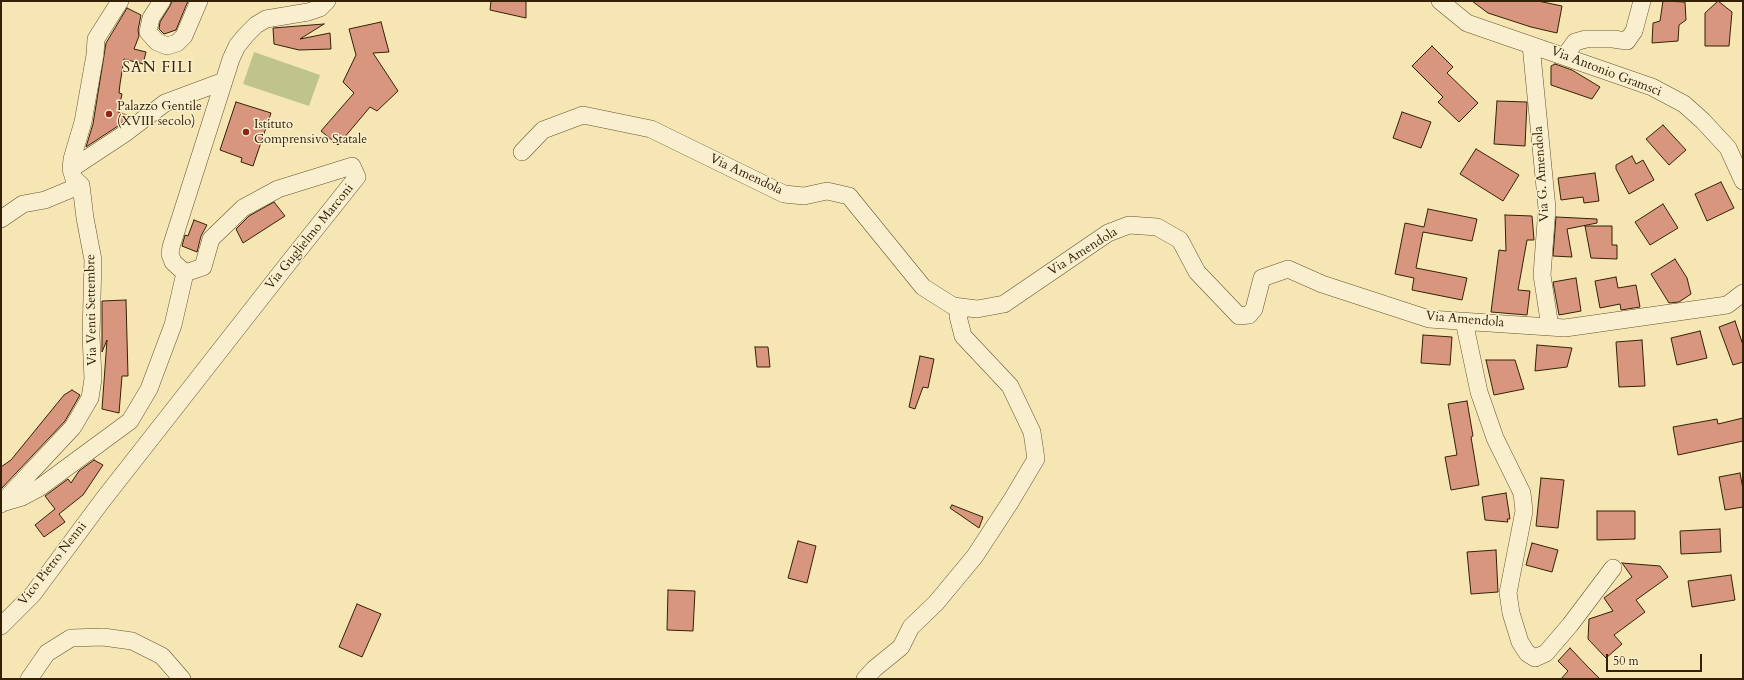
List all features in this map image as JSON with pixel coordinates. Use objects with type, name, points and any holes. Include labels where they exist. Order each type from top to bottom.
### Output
[{"type":"street","points":[[71,169],[72,159],[83,122],[95,55],[96,39],[120,1]]},
{"type":"street","points":[[162,1],[151,18],[148,32],[157,42],[167,46],[177,43],[184,36],[199,1]]},
{"type":"street","points":[[2,503],[22,497],[39,488],[130,421],[150,389],[173,325],[185,273],[173,262],[170,254],[171,247],[224,81],[237,46],[246,34],[256,25],[266,20],[308,12],[320,8],[327,1]]},
{"type":"street","name":"Via Antonio Gramsci","points":[[1440,1],[1467,23],[1652,87],[1684,104],[1703,121],[1728,148],[1743,180]]},
{"type":"street","points":[[1565,56],[1575,42],[1586,39],[1613,39],[1626,41],[1634,31],[1642,1]]},
{"type":"street","name":"Via G. Amendola","points":[[1531,44],[1547,208],[1542,275],[1550,327]]},
{"type":"street","points":[[71,169],[124,134],[165,103],[224,81]]},
{"type":"street","name":"Via Amendola","points":[[522,152],[543,130],[583,115],[651,129],[784,194],[804,196],[827,191],[849,196],[923,287],[953,306],[963,308],[977,309],[1004,304],[1108,234],[1129,225],[1157,228],[1180,240],[1197,272],[1239,316],[1249,315],[1254,309],[1262,278],[1288,269],[1322,284],[1429,319],[1565,328],[1727,305],[1743,293]]},
{"type":"street","name":"Via Guglielmo Marconi","points":[[102,501],[357,177],[352,166],[278,189],[243,208],[211,239],[203,267],[185,273]]},
{"type":"street","name":"Via Venti Settembre","points":[[2,503],[73,427],[90,398],[93,379],[93,260],[85,218],[81,185],[74,179],[71,169]]},
{"type":"street","points":[[1,219],[23,204],[45,200],[81,185]]},
{"type":"street","points":[[865,679],[874,669],[901,647],[911,627],[936,604],[975,556],[1011,502],[1036,459],[1032,432],[1010,386],[963,336],[958,316],[963,308]]},
{"type":"street","points":[[1464,321],[1479,392],[1495,438],[1522,493],[1524,511],[1508,593],[1511,613],[1520,642],[1527,653],[1535,658],[1546,653],[1570,625],[1613,568]]},
{"type":"street","name":"Vico Pietro Nenni","points":[[1,626],[33,594],[102,501]]},
{"type":"street","points":[[29,679],[47,653],[71,638],[103,637],[132,641],[162,656],[182,679]]},
{"type":"green space","points":[[254,52],[320,75],[309,106],[243,84]]},
{"type":"building","points":[[172,1],[188,1],[176,30],[164,34],[159,29],[160,22]]},
{"type":"building","points":[[491,1],[526,1],[526,18],[490,10]]},
{"type":"building","points":[[1472,1],[1538,1],[1562,6],[1557,33],[1531,27],[1488,13]]},
{"type":"building","points":[[1663,1],[1685,2],[1686,20],[1679,25],[1678,41],[1652,43],[1653,23],[1660,21]]},
{"type":"building","points":[[1718,1],[1732,12],[1729,46],[1705,46],[1705,13]]},
{"type":"building","points":[[127,8],[141,15],[138,30],[139,36],[134,49],[146,52],[143,64],[124,59],[119,93],[122,94],[118,112],[129,116],[118,126],[86,147],[93,124],[106,43]]},
{"type":"building","points":[[381,22],[389,52],[373,53],[398,91],[377,111],[370,107],[338,145],[321,131],[354,93],[343,82],[356,55],[349,29]]},
{"type":"building","points":[[324,24],[300,39],[330,33],[331,49],[299,50],[274,44],[273,28]]},
{"type":"building","points":[[1432,46],[1453,67],[1447,73],[1478,103],[1459,122],[1438,102],[1443,97],[1412,66]]},
{"type":"building","points":[[1555,64],[1572,70],[1600,87],[1592,99],[1551,85],[1551,66]]},
{"type":"building","points":[[1497,101],[1527,102],[1525,146],[1494,144]]},
{"type":"building","name":"Istituto Comprensivo Statale","points":[[236,102],[271,113],[253,166],[241,162],[242,158],[220,150]]},
{"type":"building","points":[[1402,112],[1431,122],[1421,148],[1393,138]]},
{"type":"building","points":[[1663,125],[1686,150],[1669,165],[1646,139]]},
{"type":"building","points":[[1476,149],[1519,175],[1503,201],[1460,174]]},
{"type":"building","points":[[1632,156],[1636,164],[1643,160],[1654,180],[1629,194],[1616,169],[1616,165]]},
{"type":"building","points":[[1595,173],[1599,201],[1584,203],[1583,197],[1561,200],[1558,178]]},
{"type":"building","points":[[1721,182],[1734,208],[1707,221],[1695,194]]},
{"type":"building","points":[[274,202],[285,216],[243,243],[236,229],[249,216]]},
{"type":"building","points":[[1663,204],[1678,228],[1650,245],[1635,222]]},
{"type":"building","points":[[1428,209],[1477,219],[1472,241],[1423,232],[1416,268],[1467,278],[1462,300],[1412,290],[1414,278],[1395,274],[1405,223],[1424,227]]},
{"type":"building","points":[[1505,215],[1532,216],[1534,240],[1527,240],[1518,290],[1530,291],[1527,315],[1491,312],[1499,250],[1506,251]]},
{"type":"building","points":[[1556,217],[1597,219],[1597,223],[1567,229],[1572,257],[1553,256]]},
{"type":"building","points":[[194,220],[207,225],[201,236],[197,252],[182,246],[185,235],[188,236]]},
{"type":"building","points":[[1585,226],[1612,226],[1612,245],[1617,245],[1617,259],[1591,258]]},
{"type":"building","points":[[1675,259],[1687,278],[1691,294],[1679,302],[1669,303],[1651,274]]},
{"type":"building","points":[[1616,277],[1618,288],[1636,285],[1640,307],[1621,310],[1620,304],[1600,308],[1595,281]]},
{"type":"building","points":[[1576,278],[1581,311],[1559,315],[1553,282]]},
{"type":"building","points":[[126,300],[128,376],[122,376],[119,413],[102,409],[107,340],[102,352],[102,301]]},
{"type":"building","points":[[1735,321],[1743,345],[1743,362],[1733,365],[1719,327]]},
{"type":"building","points":[[1700,331],[1707,358],[1677,365],[1671,338]]},
{"type":"building","points":[[1423,335],[1452,337],[1450,365],[1421,363]]},
{"type":"building","points":[[1642,340],[1645,386],[1619,387],[1616,342]]},
{"type":"building","points":[[1537,345],[1572,348],[1567,367],[1535,371]]},
{"type":"building","points":[[755,347],[768,347],[770,367],[757,367]]},
{"type":"building","points":[[920,356],[934,359],[928,388],[923,387],[915,409],[909,407]]},
{"type":"building","points":[[1486,360],[1515,360],[1524,389],[1494,395]]},
{"type":"building","points":[[72,390],[80,395],[65,421],[1,489],[1,467],[11,460],[64,395]]},
{"type":"building","points":[[1467,401],[1479,485],[1451,490],[1445,457],[1457,455],[1448,404]]},
{"type":"building","points":[[1743,418],[1743,441],[1678,455],[1673,427],[1717,419],[1718,424]]},
{"type":"building","points":[[94,460],[103,465],[83,495],[59,514],[65,522],[44,537],[35,525],[55,509],[45,496],[68,479],[71,483],[79,471]]},
{"type":"building","points":[[1740,473],[1743,489],[1743,507],[1725,510],[1719,477]]},
{"type":"building","points":[[1541,478],[1564,480],[1558,528],[1536,526]]},
{"type":"building","points":[[1506,493],[1510,519],[1507,519],[1508,522],[1485,520],[1482,497]]},
{"type":"building","points":[[952,505],[983,517],[979,528],[950,508]]},
{"type":"building","points":[[1597,511],[1635,511],[1635,539],[1597,540]]},
{"type":"building","points":[[1720,529],[1721,552],[1681,554],[1680,531]]},
{"type":"building","points":[[798,541],[816,546],[807,583],[788,578]]},
{"type":"building","points":[[1532,543],[1558,550],[1552,572],[1526,565]]},
{"type":"building","points":[[1496,550],[1498,592],[1471,594],[1467,552]]},
{"type":"building","points":[[1622,563],[1660,566],[1668,577],[1636,600],[1645,612],[1614,635],[1622,644],[1606,658],[1588,639],[1589,619],[1613,611],[1604,598],[1632,577]]},
{"type":"building","points":[[1731,575],[1735,600],[1692,607],[1688,581]]},
{"type":"building","points":[[668,590],[695,591],[693,631],[667,630]]},
{"type":"building","points":[[357,604],[381,614],[362,657],[339,647]]},
{"type":"building","points":[[1570,648],[1600,679],[1561,679],[1568,671],[1558,661]]},
{"type":"place","name":"Palazzo Gentile (XVIII secolo)","points":[[109,114]]},
{"type":"place","name":"Istituto Comprensivo Statale","points":[[246,132]]},
{"type":"district","name":"SAN FILI","points":[[158,69]]}]
